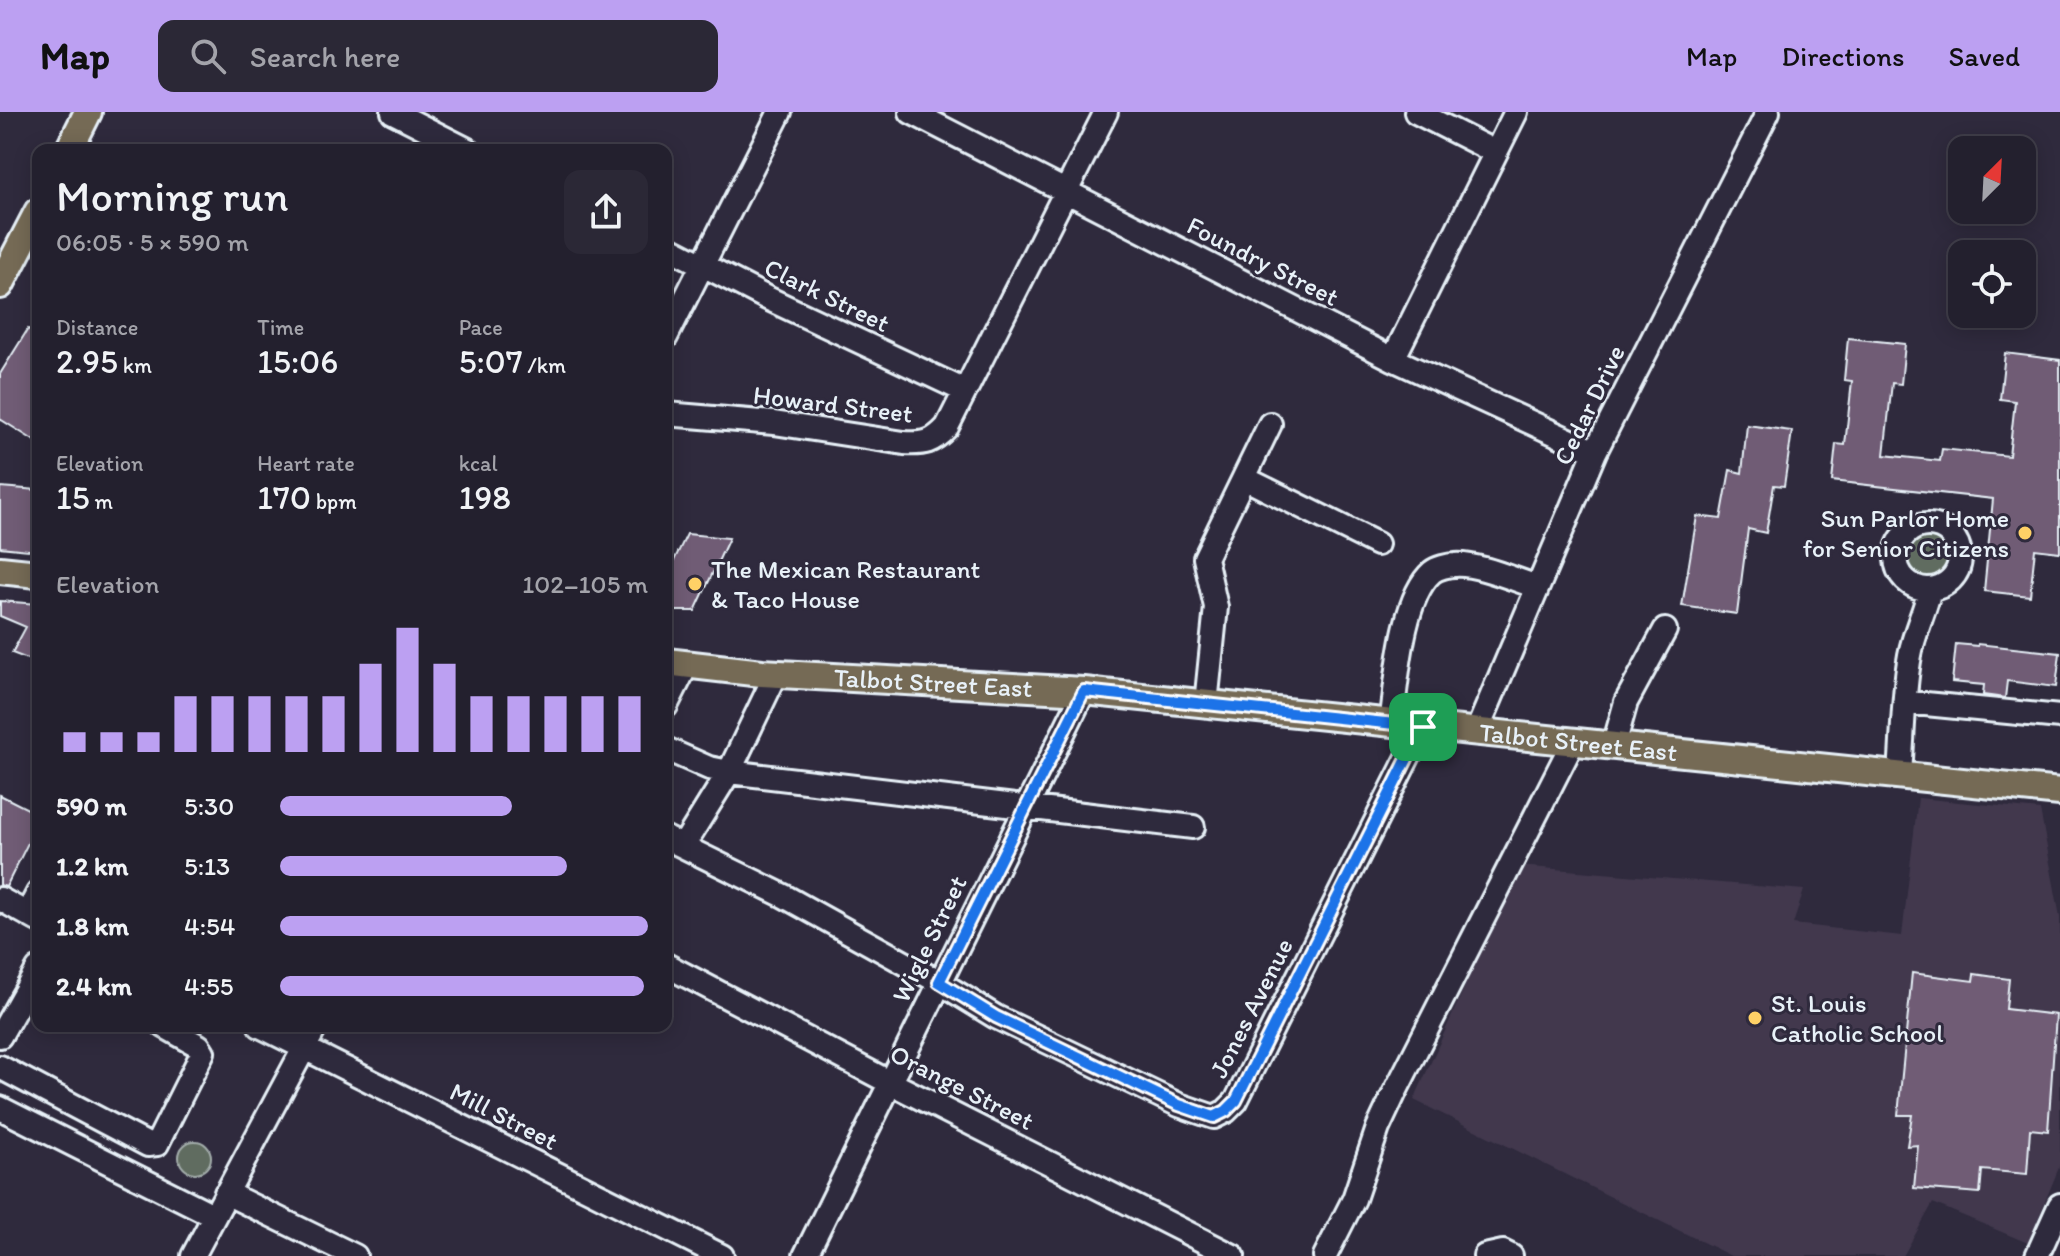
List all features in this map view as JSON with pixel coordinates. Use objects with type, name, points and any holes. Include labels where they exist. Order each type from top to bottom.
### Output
[{"type":"main road","points":[[72,144],[88,112]]},
{"type":"main road","points":[[0,285],[29,251]]},
{"type":"main road","points":[[0,570],[32,573]]},
{"type":"main road","name":"Talbot Street East","points":[[677,663],[776,674],[1084,691],[2060,792]]},
{"type":"street","points":[[393,112],[453,144]]},
{"type":"street","points":[[672,325],[780,112]]},
{"type":"street","name":"Foundry Street","points":[[911,112],[1393,359],[1595,452]]},
{"type":"street","name":"Howard Street","points":[[672,414],[774,423],[890,442],[922,444],[935,439],[947,427],[1106,112]]},
{"type":"street","points":[[1416,112],[1495,152]]},
{"type":"street","points":[[1393,359],[1516,112]]},
{"type":"street","name":"Cedar Drive","points":[[1477,731],[1595,452],[1768,112]]},
{"type":"street","name":"Clark Street","points":[[672,249],[767,298],[965,391]]},
{"type":"street","points":[[1206,704],[1216,607],[1205,558],[1270,424]]},
{"type":"street","points":[[1244,478],[1377,544]]},
{"type":"street","points":[[1391,724],[1407,615],[1422,584],[1434,570],[1455,565],[1473,567],[1538,587]]},
{"type":"street","points":[[1900,774],[1911,651],[1930,589]]},
{"type":"street","points":[[1614,745],[1626,702],[1665,630]]},
{"type":"street","points":[[672,683],[677,663]]},
{"type":"street","points":[[675,842],[729,772],[776,674]]},
{"type":"street","name":"Wigle Street","points":[[805,1256],[1084,691]]},
{"type":"street","points":[[1905,702],[2060,717]]},
{"type":"street","name":"Jones Avenue","points":[[675,842],[784,896],[996,1017],[1179,1105],[1214,1117],[1236,1101],[1423,727]]},
{"type":"street","points":[[1325,1256],[1354,1199],[1378,1128],[1394,1094],[1573,742]]},
{"type":"street","points":[[672,752],[709,768],[729,772],[1193,827]]},
{"type":"street","points":[[0,899],[32,917]]},
{"type":"street","name":"Orange Street","points":[[672,968],[1233,1256]]},
{"type":"street","points":[[0,1036],[32,980]]},
{"type":"street","points":[[0,1067],[148,1145],[157,1144],[203,1052],[199,1046],[174,1032]]},
{"type":"street","name":"Mill Street","points":[[272,1032],[722,1256]]},
{"type":"street","points":[[193,1256],[313,1032]]},
{"type":"street","points":[[0,1108],[213,1215]]},
{"type":"street","points":[[96,1157],[111,1125]]},
{"type":"street","points":[[226,1193],[355,1256]]},
{"type":"street","points":[[2037,1256],[2060,1205]]},
{"type":"street","points":[[1485,1256],[1503,1252],[1511,1256]]},
{"type":"shaded area","name":"St. Louis Catholic School","points":[[1918,798],[2040,810],[2060,917],[2060,1165],[2028,1243],[1933,1203],[1903,1256],[1731,1256],[1414,1100],[1519,866],[1804,890],[1793,924],[1902,936]]},
{"type":"green space","points":[[1927,537],[1942,543],[1948,558],[1942,573],[1927,579],[1912,573],[1906,558],[1912,543]]},
{"type":"green space","points":[[195,1141],[206,1146],[211,1157],[206,1168],[195,1173],[184,1168],[179,1157],[184,1146]]},
{"type":"building","points":[[28,329],[32,331],[32,439],[0,419],[0,374]]},
{"type":"building","name":"Sun Parlor Home for Senior Citizens","points":[[1848,338],[1905,344],[1901,384],[1892,383],[1884,455],[1940,461],[1942,449],[2009,456],[2015,401],[2000,399],[2005,353],[2060,360],[2060,552],[2035,549],[2030,596],[1984,591],[1993,499],[1832,481],[1836,444],[1845,445],[1852,381],[1844,380]]},
{"type":"building","points":[[1747,425],[1792,431],[1784,486],[1774,485],[1766,533],[1748,529],[1737,614],[1682,606],[1697,516],[1721,519],[1730,470],[1742,473]]},
{"type":"building","points":[[0,487],[32,490],[32,550],[0,547]]},
{"type":"building","points":[[687,534],[729,538],[695,611],[672,611],[672,565]]},
{"type":"building","points":[[0,601],[32,604],[32,661],[12,653],[26,627],[0,616]]},
{"type":"building","points":[[1956,644],[2060,653],[2056,687],[2007,681],[2005,698],[1983,695],[1984,685],[1952,682]]},
{"type":"building","points":[[0,795],[32,811],[32,835],[6,887],[0,885]]},
{"type":"building","points":[[1912,973],[1973,981],[1974,974],[2009,979],[2006,1009],[2056,1015],[2048,1131],[2030,1129],[2027,1174],[1982,1170],[1980,1193],[1914,1188],[1918,1145],[1907,1146],[1912,1115],[1898,1115]]},
{"type":"place","name":"Sun Parlor Home for Senior Citizens","points":[[2025,533]]},
{"type":"place","name":"The Mexican Restaurant & Taco House","points":[[695,584]]},
{"type":"place","name":"St. Louis Catholic School","points":[[1755,1018]]},
{"type":"route","points":[[1084,691],[1423,727],[1236,1101],[1226,1111],[1214,1117],[1179,1105],[996,1017],[939,982],[1084,691]]}]
